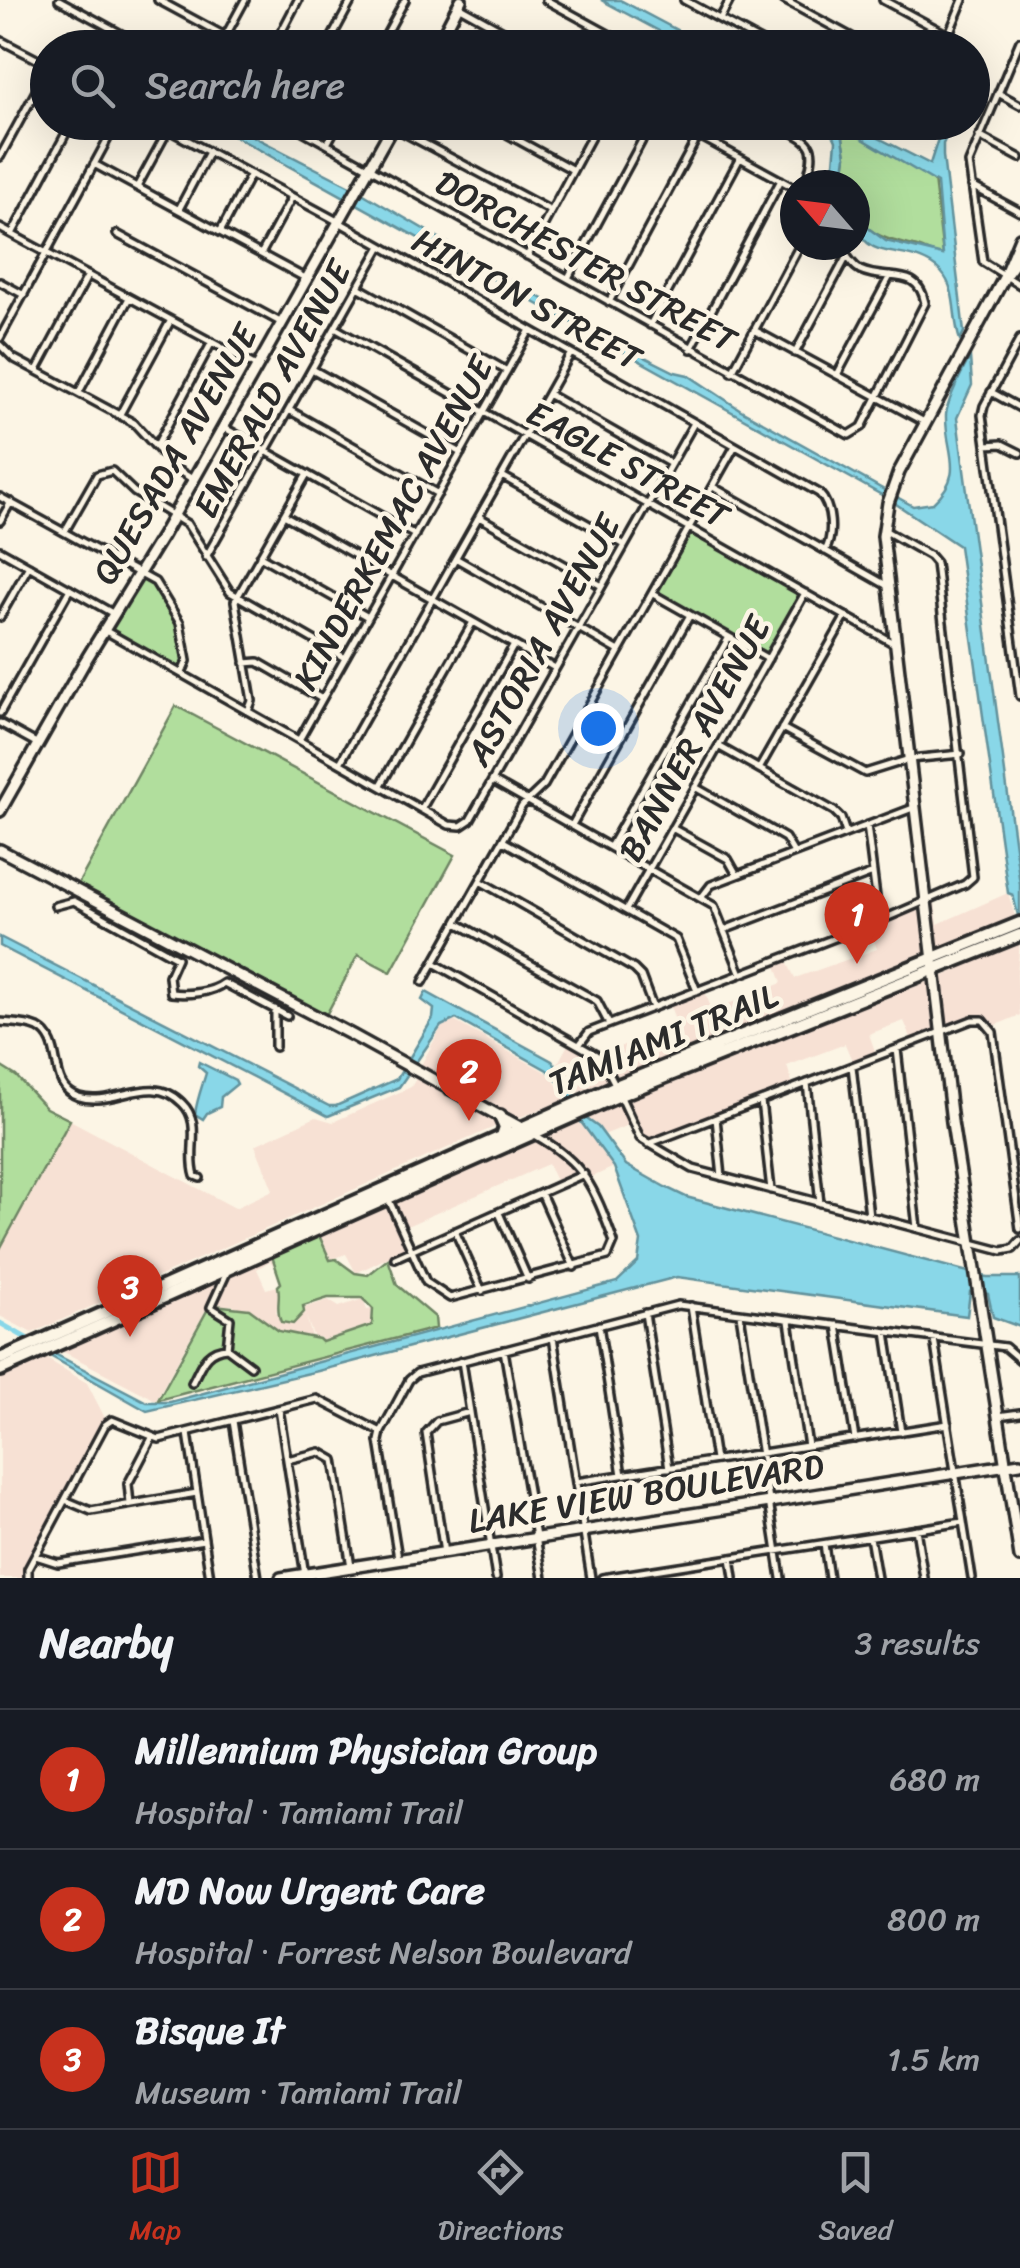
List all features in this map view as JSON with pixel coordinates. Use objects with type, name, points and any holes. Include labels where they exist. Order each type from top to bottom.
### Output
[{"type":"main road","name":"TAMIAMI TRAIL","points":[[2,1359],[46,1344],[576,1108],[934,966],[1019,928]]},
{"type":"main road","name":"TAMIAMI TRAIL","points":[[576,1108],[606,1102],[635,1078],[934,966]]},
{"type":"main road","points":[[500,1116],[502,1136]]},
{"type":"main road","name":"TAMIAMI TRAIL","points":[[130,1306],[330,1224],[452,1158],[502,1136],[527,1131]]},
{"type":"main road","name":"TAMIAMI TRAIL","points":[[0,1370],[34,1349]]},
{"type":"street","points":[[59,0],[114,30]]},
{"type":"street","points":[[158,0],[214,30]]},
{"type":"street","points":[[228,30],[245,0]]},
{"type":"street","points":[[282,30],[298,0]]},
{"type":"street","points":[[336,30],[352,0]]},
{"type":"street","points":[[389,30],[405,0]]},
{"type":"street","points":[[546,0],[601,30]]},
{"type":"street","points":[[684,0],[740,30]]},
{"type":"street","points":[[720,19],[730,0]]},
{"type":"street","points":[[784,0],[839,30]]},
{"type":"street","points":[[883,0],[939,30]]},
{"type":"street","points":[[950,30],[963,0]]},
{"type":"street","points":[[446,30],[460,3],[504,30]]},
{"type":"street","points":[[0,52],[3,41],[30,57]]},
{"type":"street","points":[[990,111],[1020,42]]},
{"type":"street","points":[[998,93],[1020,105]]},
{"type":"street","points":[[0,157],[30,101]]},
{"type":"street","points":[[12,234],[62,140]]},
{"type":"street","points":[[107,140],[0,341],[13,358],[138,426],[176,469],[194,480]]},
{"type":"street","points":[[137,187],[163,140]]},
{"type":"street","name":"HINTON STREET","points":[[187,140],[823,496],[831,534],[825,550]]},
{"type":"street","name":"DORCHESTER STREET","points":[[320,140],[843,434],[854,434],[861,428],[878,397]]},
{"type":"street","points":[[327,144],[329,140]]},
{"type":"street","name":"QUESADA AVENUE","points":[[0,812],[174,516],[385,140]]},
{"type":"street","points":[[423,140],[551,211]]},
{"type":"street","points":[[518,140],[573,170]]},
{"type":"street","points":[[527,256],[589,140]]},
{"type":"street","points":[[568,279],[642,140]]},
{"type":"street","points":[[609,302],[696,140]]},
{"type":"street","points":[[706,140],[780,179]]},
{"type":"street","points":[[804,140],[814,152],[809,170]]},
{"type":"street","points":[[977,140],[969,162],[984,262],[1020,284]]},
{"type":"street","points":[[986,140],[1020,158]]},
{"type":"street","points":[[178,210],[209,152]]},
{"type":"street","points":[[650,326],[740,158]]},
{"type":"street","points":[[94,164],[307,279]]},
{"type":"street","points":[[220,232],[251,174]]},
{"type":"street","points":[[690,348],[780,182]]},
{"type":"street","points":[[972,186],[1020,212]]},
{"type":"street","points":[[262,254],[292,197]]},
{"type":"street","points":[[0,228],[258,367]]},
{"type":"street","points":[[117,234],[282,323]]},
{"type":"street","points":[[1004,276],[1020,238]]},
{"type":"street","name":"EMERALD AVENUE","points":[[206,556],[382,246]]},
{"type":"street","points":[[1020,256],[1004,276],[892,489],[884,530],[942,1032],[979,1294],[1017,1514],[1020,1557]]},
{"type":"street","points":[[732,372],[792,260]]},
{"type":"street","points":[[795,352],[845,260]]},
{"type":"street","points":[[851,260],[862,271],[920,284],[925,309],[878,397]]},
{"type":"street","points":[[36,371],[88,276]]},
{"type":"street","points":[[837,375],[890,276]]},
{"type":"street","points":[[0,282],[24,294]]},
{"type":"street","points":[[358,287],[507,371]]},
{"type":"street","points":[[78,393],[129,298]]},
{"type":"street","points":[[120,415],[171,320]]},
{"type":"street","name":"EAGLE STREET","points":[[335,328],[896,644]]},
{"type":"street","name":"KINDERKEMAC AVENUE","points":[[299,740],[530,330]]},
{"type":"street","points":[[754,330],[926,423]]},
{"type":"street","points":[[1020,339],[982,411],[1020,696]]},
{"type":"street","points":[[156,446],[212,342]]},
{"type":"street","points":[[340,763],[571,353]]},
{"type":"street","points":[[312,369],[461,453]]},
{"type":"street","points":[[991,392],[1020,408]]},
{"type":"street","points":[[548,394],[671,464]]},
{"type":"street","points":[[289,410],[438,494]]},
{"type":"street","name":"ASTORIA AVENUE","points":[[422,809],[449,824],[461,826],[470,820],[694,422]]},
{"type":"street","points":[[224,427],[414,535]]},
{"type":"street","points":[[986,445],[1002,444],[1020,453]]},
{"type":"street","points":[[423,982],[503,840],[528,801],[544,785],[735,446]]},
{"type":"street","points":[[65,531],[94,479],[106,471],[117,474],[134,492],[186,524],[226,589],[345,658]]},
{"type":"street","points":[[248,711],[252,701],[234,606],[307,474]]},
{"type":"street","points":[[502,476],[625,546]]},
{"type":"street","points":[[712,487],[888,586]]},
{"type":"street","points":[[0,497],[155,582],[178,619],[186,657],[182,673]]},
{"type":"street","points":[[0,521],[11,502]]},
{"type":"street","points":[[284,515],[555,668]]},
{"type":"street","points":[[479,517],[602,586]]},
{"type":"street","points":[[578,1045],[585,1035],[609,1024],[878,922],[965,884],[975,872],[936,563],[884,530]]},
{"type":"street","points":[[0,550],[114,614]]},
{"type":"street","points":[[260,556],[368,617]]},
{"type":"street","points":[[456,558],[620,650]]},
{"type":"street","points":[[0,617],[29,566]]},
{"type":"street","points":[[0,713],[70,589]]},
{"type":"street","points":[[652,593],[768,659]]},
{"type":"street","name":"BANNER AVENUE","points":[[626,910],[805,593]]},
{"type":"street","points":[[572,825],[690,615]]},
{"type":"street","points":[[759,769],[846,616]]},
{"type":"street","points":[[381,786],[474,622]]},
{"type":"street","points":[[104,630],[422,809],[514,645]]},
{"type":"street","points":[[1012,635],[1020,634]]},
{"type":"street","points":[[610,847],[729,637]]},
{"type":"street","points":[[245,663],[258,662],[322,699]]},
{"type":"street","points":[[0,722],[38,744]]},
{"type":"street","points":[[782,728],[865,774],[910,759],[960,754]]},
{"type":"street","points":[[718,746],[834,811],[846,833]]},
{"type":"street","points":[[492,780],[714,906],[741,974]]},
{"type":"street","points":[[695,787],[785,838],[794,853]]},
{"type":"street","points":[[700,898],[712,884],[916,806]]},
{"type":"street","points":[[867,825],[878,922]]},
{"type":"street","points":[[672,828],[728,859],[737,874]]},
{"type":"street","points":[[503,840],[676,939],[697,991]]},
{"type":"street","points":[[0,850],[565,1152],[584,1174],[614,1247],[603,1259],[456,1298],[445,1296],[429,1286],[388,1192]]},
{"type":"street","points":[[724,930],[873,873]]},
{"type":"street","points":[[480,882],[634,969],[641,976],[653,1008]]},
{"type":"street","points":[[54,906],[74,901],[178,958],[169,976],[171,993],[192,995],[224,983],[287,1016]]},
{"type":"street","points":[[457,922],[596,1002],[609,1024]]},
{"type":"street","points":[[434,964],[604,1060],[637,1134],[693,1169],[1008,1251],[1020,1241]]},
{"type":"street","points":[[274,1047],[276,1009]]},
{"type":"street","points":[[648,1144],[978,1019],[988,1022],[993,1032],[1020,1229]]},
{"type":"street","points":[[0,1022],[27,1025],[44,1032],[54,1047],[61,1082],[74,1095],[86,1098],[155,1089],[175,1096],[193,1120],[191,1164],[195,1176],[200,1178]]},
{"type":"street","points":[[897,1048],[917,1228]]},
{"type":"street","points":[[852,1066],[868,1216]]},
{"type":"street","points":[[806,1083],[820,1203]]},
{"type":"street","points":[[761,1100],[771,1190]]},
{"type":"street","points":[[716,1118],[722,1177]]},
{"type":"street","points":[[395,1258],[584,1174]]},
{"type":"street","points":[[541,1193],[574,1267]]},
{"type":"street","points":[[498,1212],[528,1279]]},
{"type":"street","points":[[455,1231],[482,1291]]},
{"type":"street","points":[[227,1348],[230,1319],[211,1307],[228,1268]]},
{"type":"street","points":[[398,1560],[380,1432],[412,1376],[678,1305],[987,1345],[1010,1349],[1020,1360]]},
{"type":"street","points":[[691,1306],[716,1460]]},
{"type":"street","points":[[645,1313],[669,1468]]},
{"type":"street","points":[[740,1313],[781,1578]]},
{"type":"street","points":[[788,1319],[808,1446]]},
{"type":"street","points":[[599,1325],[622,1475]]},
{"type":"street","points":[[837,1325],[855,1439]]},
{"type":"street","points":[[886,1332],[901,1432]]},
{"type":"street","points":[[553,1337],[591,1578]]},
{"type":"street","points":[[934,1338],[972,1578]]},
{"type":"street","points":[[227,1348],[250,1366]]},
{"type":"street","points":[[192,1384],[208,1354],[227,1348]]},
{"type":"street","points":[[504,1350],[544,1578]]},
{"type":"street","points":[[462,1361],[496,1578]]},
{"type":"street","points":[[28,1578],[28,1568],[108,1422],[116,1420],[152,1438],[163,1439],[322,1400],[380,1432]]},
{"type":"street","points":[[279,1408],[305,1576]]},
{"type":"street","points":[[444,1552],[426,1432],[437,1421],[470,1412]]},
{"type":"street","points":[[998,1416],[1020,1413]]},
{"type":"street","points":[[233,1420],[258,1578]]},
{"type":"street","points":[[576,1482],[948,1424]]},
{"type":"street","points":[[188,1432],[210,1578]]},
{"type":"street","points":[[130,1504],[128,1484],[152,1438]]},
{"type":"street","points":[[287,1460],[320,1452],[334,1460],[352,1567]]},
{"type":"street","name":"LAKE VIEW BOULEVARD","points":[[281,1578],[1020,1463]]},
{"type":"street","points":[[65,1500],[85,1510],[197,1494]]},
{"type":"street","points":[[602,1578],[963,1522]]},
{"type":"street","points":[[916,1529],[924,1578]]},
{"type":"street","points":[[870,1536],[876,1578]]},
{"type":"street","points":[[35,1556],[58,1564],[204,1540]]},
{"type":"street","points":[[824,1544],[829,1578]]},
{"type":"street","points":[[731,1558],[734,1578]]},
{"type":"street","points":[[684,1565],[686,1578]]},
{"type":"shaded area","points":[[1008,893],[1016,920],[576,1093],[570,1076],[558,1063],[572,1037],[602,1054],[676,1024],[670,1005],[705,992],[712,1010],[782,983],[776,966],[787,962],[795,978],[877,949],[868,923],[934,895],[938,924]]},
{"type":"shaded area","points":[[1020,940],[1020,1015],[994,1026],[985,1017],[976,1016],[912,1040],[904,1021],[869,1034],[876,1054],[853,1063],[845,1044],[787,1066],[793,1085],[652,1140],[642,1135],[635,1122],[604,1135],[584,1117],[747,1049],[943,976]]},
{"type":"shaded area","points":[[449,1021],[549,1074],[567,1099],[515,1119],[420,1067],[442,1026]]},
{"type":"shaded area","points":[[417,1077],[501,1124],[32,1333],[0,1316],[0,1249],[70,1120],[235,1208],[273,1190],[255,1145],[316,1117],[333,1122],[411,1087]]},
{"type":"shaded area","points":[[579,1119],[614,1167],[590,1178],[586,1171],[557,1183],[548,1164],[400,1229],[407,1248],[356,1273],[346,1254],[331,1259],[319,1233]]},
{"type":"shaded area","points":[[271,1253],[274,1266],[270,1261],[257,1269],[266,1289],[278,1286],[276,1312],[293,1324],[304,1312],[312,1337],[279,1331],[264,1319],[233,1305],[214,1305],[230,1272]]},
{"type":"shaded area","points":[[223,1279],[156,1400],[62,1351]]},
{"type":"shaded area","points":[[363,1299],[367,1310],[372,1309],[371,1324],[321,1341],[320,1337],[314,1338],[304,1308],[328,1300],[339,1307]]},
{"type":"shaded area","points":[[45,1358],[87,1383],[106,1420],[27,1563],[25,1578],[0,1578],[0,1378]]},
{"type":"green space","points":[[843,140],[866,140],[934,179],[943,255],[887,239],[870,230],[870,170],[844,170]]},
{"type":"green space","points":[[689,532],[800,594],[766,655],[654,592]]},
{"type":"green space","points":[[143,577],[174,619],[182,646],[180,668],[110,630]]},
{"type":"green space","points":[[176,706],[455,855],[391,972],[358,955],[325,1017],[77,886]]},
{"type":"green space","points":[[0,1066],[16,1076],[46,1108],[70,1120],[0,1249]]},
{"type":"green space","points":[[318,1233],[330,1260],[336,1259],[355,1273],[368,1275],[388,1259],[397,1285],[435,1317],[436,1328],[158,1400],[209,1307],[229,1320],[225,1346],[206,1352],[190,1384],[193,1385],[212,1352],[226,1349],[253,1367],[245,1356],[229,1347],[232,1319],[214,1305],[249,1309],[279,1331],[322,1342],[372,1325],[373,1309],[362,1298],[328,1298],[303,1306],[304,1312],[293,1324],[281,1322],[281,1283],[271,1253]]},
{"type":"water","points":[[601,0],[620,0],[677,30],[657,30]]},
{"type":"water","points":[[242,140],[260,140],[350,186],[612,339],[628,343],[631,350],[688,375],[741,410],[913,506],[933,503],[949,482],[952,462],[947,409],[970,357],[972,385],[957,418],[1020,884],[1020,924],[1013,895],[1008,893],[959,546],[887,498]]},
{"type":"water","points":[[836,140],[843,140],[844,170],[833,170]]},
{"type":"water","points":[[865,140],[883,140],[930,164],[938,140],[945,140],[943,156],[964,332],[960,340],[950,287],[941,272],[928,262],[874,247],[870,244],[870,229],[886,241],[943,255],[937,183]]},
{"type":"water","points":[[0,937],[329,1106],[397,1079],[433,1018],[434,1009],[422,1000],[426,992],[552,1061],[571,1086],[584,1117],[598,1127],[626,1165],[665,1187],[686,1197],[987,1277],[1020,1277],[1020,1327],[993,1317],[988,1294],[970,1292],[967,1316],[677,1277],[318,1371],[147,1411],[50,1356],[55,1354],[147,1402],[170,1402],[617,1282],[638,1262],[641,1241],[614,1167],[581,1122],[565,1089],[547,1070],[456,1019],[441,1026],[399,1087],[328,1116],[0,946]]},
{"type":"water","points":[[199,1062],[237,1084],[221,1097],[220,1107],[203,1119],[195,1114],[206,1073]]},
{"type":"waterway","points":[[0,1323],[33,1342]]},
{"type":"place","name":"Millennium Physician Group","points":[[857,964]]},
{"type":"place","name":"MD Now Urgent Care","points":[[469,1121]]},
{"type":"place","name":"Bisque It","points":[[130,1337]]}]
